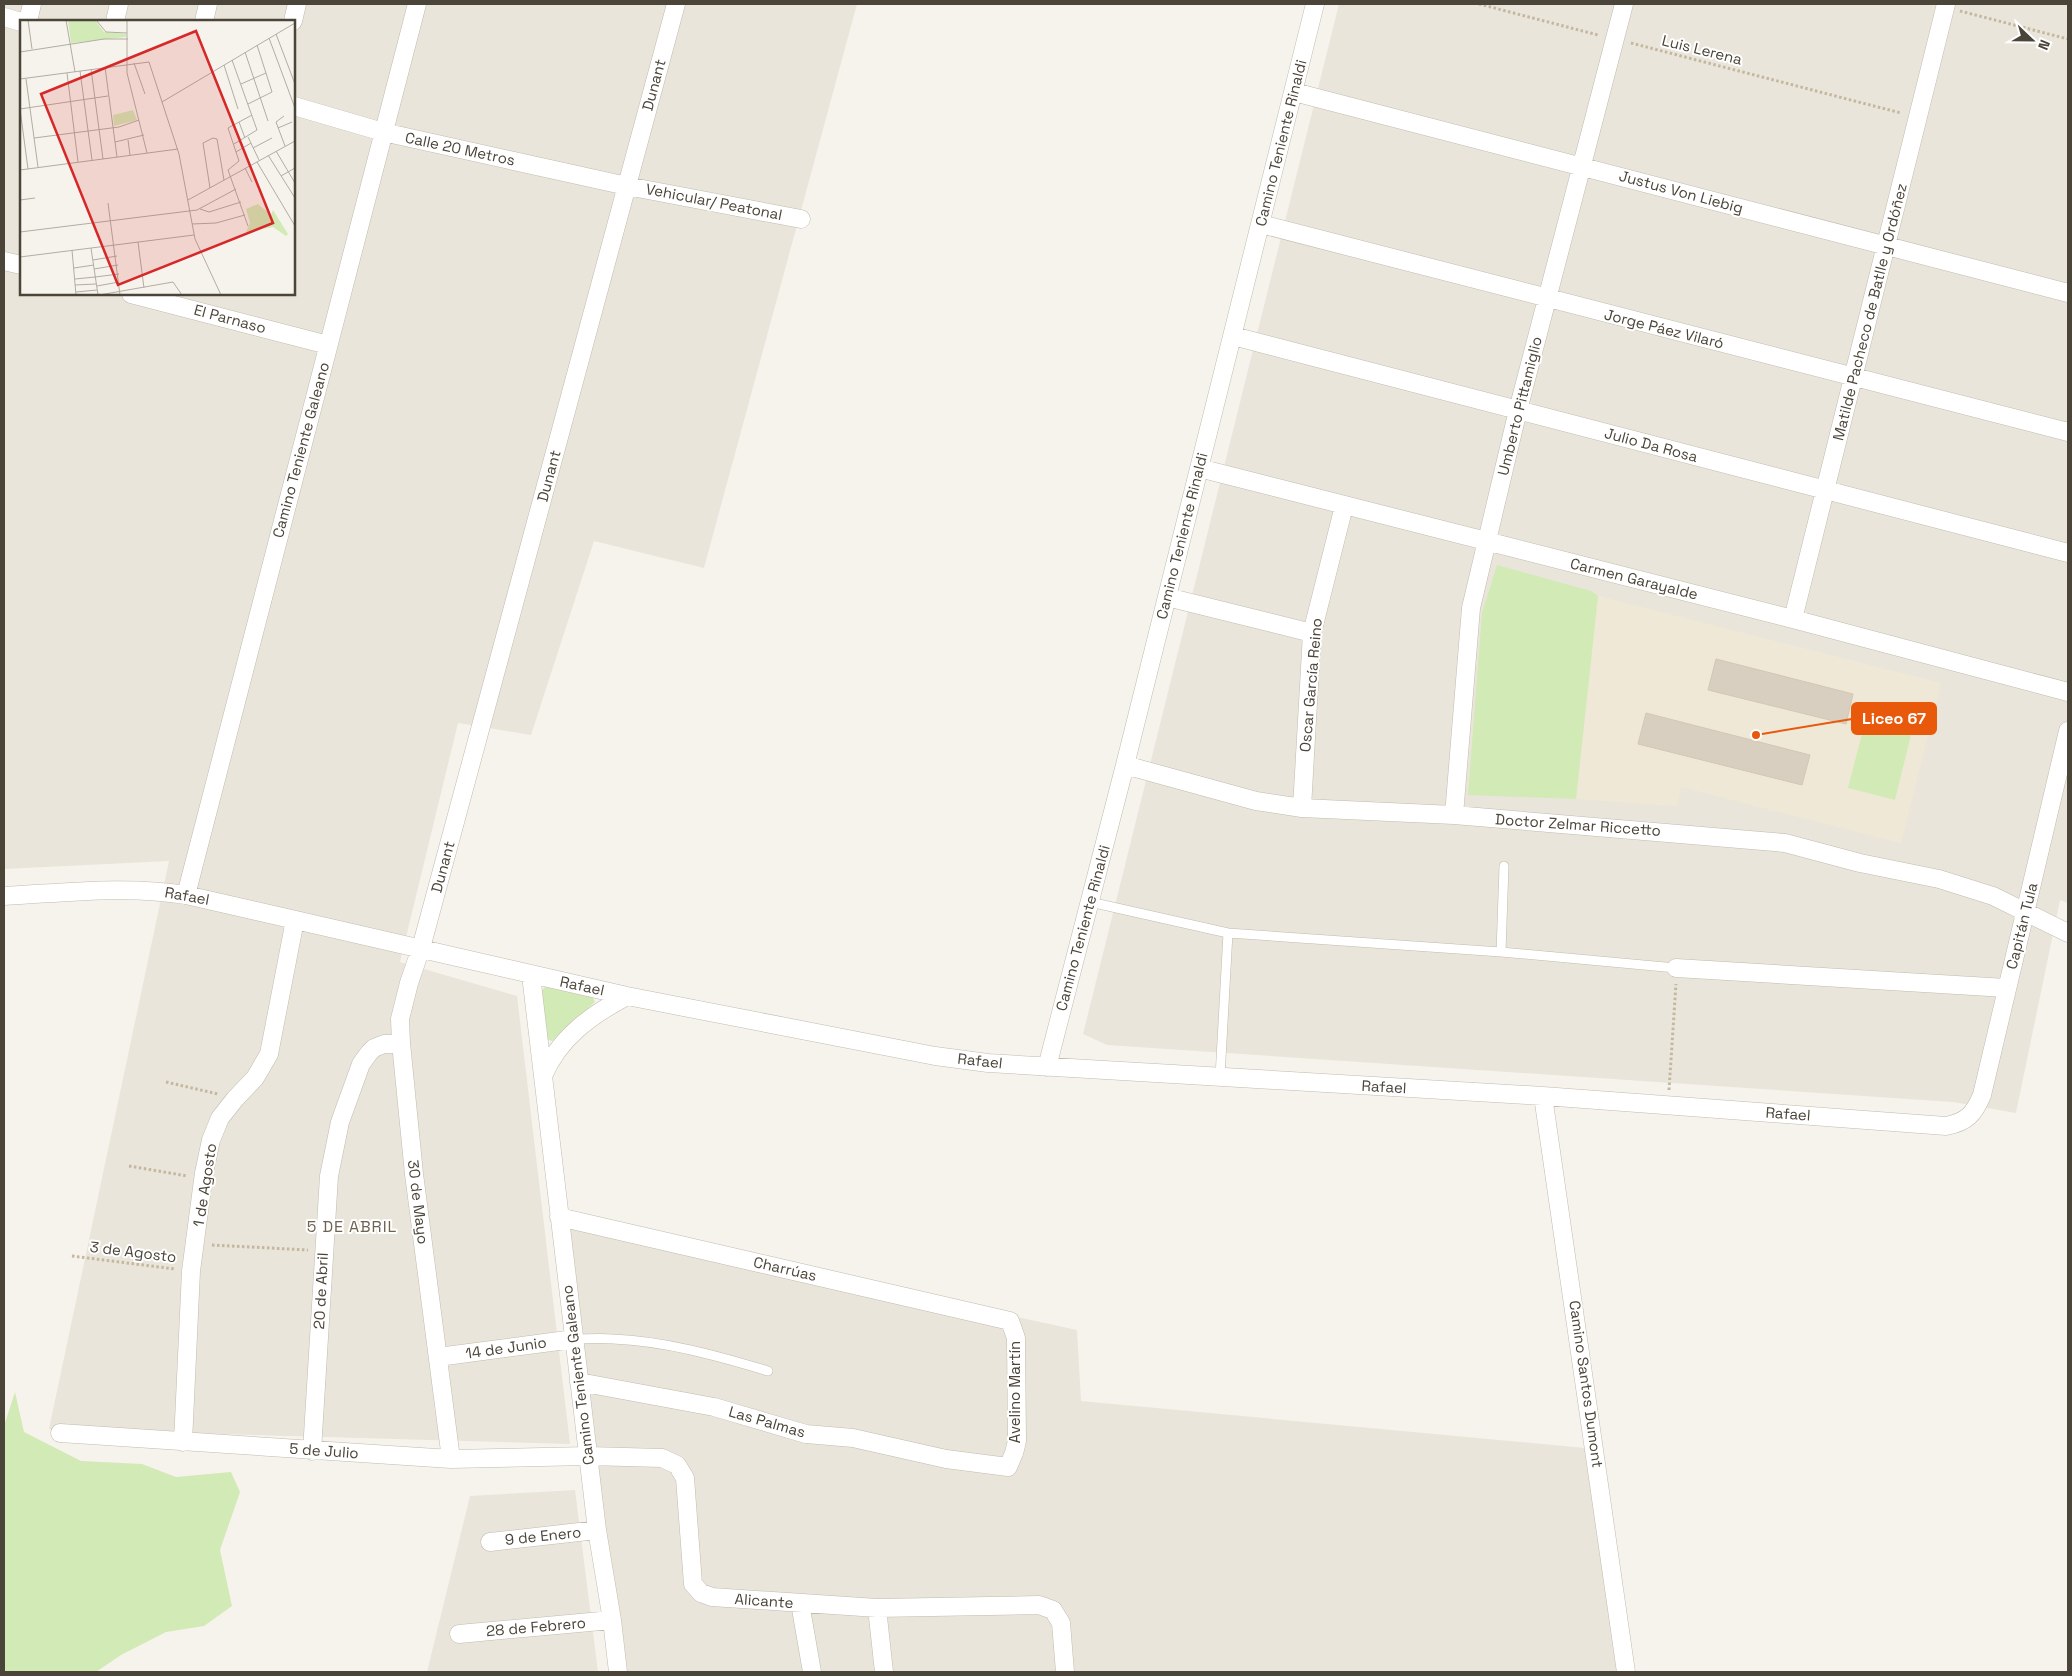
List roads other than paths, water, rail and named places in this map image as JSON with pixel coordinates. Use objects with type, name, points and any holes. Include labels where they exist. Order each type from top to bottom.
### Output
[{"type":"street","points":[[28,20],[32,4]]},
{"type":"street","points":[[115,20],[119,4]]},
{"type":"street","points":[[204,20],[208,4]]},
{"type":"street","points":[[293,20],[297,4]]},
{"type":"street","name":"Camino Teniente Galeano","points":[[186,896],[417,4]]},
{"type":"street","name":"Dunant","points":[[421,948],[676,4]]},
{"type":"street","name":"Camino Teniente Rinaldi","points":[[1046,1067],[1090,902],[1234,336],[1316,4]]},
{"type":"street","name":"Umberto Pittamiglio","points":[[1454,815],[1471,608],[1518,410],[1624,4]]},
{"type":"street","name":"Matilde Pacheco de Batlle y Ordóñez","points":[[1793,619],[1946,6]]},
{"type":"street","points":[[4,17],[20,22]]},
{"type":"street","name":"Justus Von Liebig","points":[[1294,92],[2068,294]]},
{"type":"street","name":"Calle 20 Metros","points":[[295,106],[383,132],[627,186]]},
{"type":"street","name":"Vehicular/ Peatonal","points":[[627,186],[801,219]]},
{"type":"street","name":"Jorge Páez Vilaró","points":[[1261,224],[2068,432]]},
{"type":"street","points":[[4,261],[20,265]]},
{"type":"street","name":"El Parnaso","points":[[135,295],[328,345]]},
{"type":"street","name":"Julio Da Rosa","points":[[1234,336],[2068,553]]},
{"type":"street","name":"Carmen Garayalde","points":[[1199,468],[1793,619],[2068,692]]},
{"type":"street","name":"Oscar García Reino","points":[[1302,808],[1312,633],[1344,506]]},
{"type":"street","points":[[1167,598],[1312,633]]},
{"type":"street","name":"Capitán Tula","points":[[1969,1117],[1982,1095],[2068,731]]},
{"type":"street","name":"Doctor Zelmar Riccetto","points":[[1125,765],[1256,801],[1302,808],[1454,815],[1785,843],[1938,879],[1993,896],[2025,912]]},
{"type":"street","name":"Rafael","points":[[4,896],[119,890],[146,890],[186,896],[627,996],[935,1056],[988,1064],[1543,1096],[1946,1126],[1959,1124],[1969,1117]]},
{"type":"street","points":[[2025,912],[2068,933]]},
{"type":"street","name":"1 de Agosto","points":[[183,1442],[191,1271],[204,1173],[211,1140],[220,1118],[235,1098],[255,1078],[269,1054],[295,920]]},
{"type":"street","name":"30 de Mayo","points":[[421,948],[400,1018],[400,1044],[414,1174],[451,1459]]},
{"type":"street","points":[[1676,968],[2006,988]]},
{"type":"street","name":"Camino Teniente Galeano","points":[[531,975],[597,1530],[612,1620],[618,1672]]},
{"type":"street","points":[[542,1077],[550,1059],[560,1045],[601,1009],[627,996]]},
{"type":"street","name":"20 de Abril","points":[[312,1451],[329,1176],[340,1122],[361,1064],[374,1048],[384,1044],[400,1044]]},
{"type":"street","name":"Camino Santos Dumont","points":[[1543,1096],[1626,1672]]},
{"type":"street","name":"Charrúas","points":[[559,1217],[1010,1321]]},
{"type":"street","name":"Avelino Martín","points":[[1010,1321],[1016,1338],[1018,1389],[1016,1442],[1010,1462]]},
{"type":"street","name":"14 de Junio","points":[[438,1357],[574,1339]]},
{"type":"street","name":"Las Palmas","points":[[579,1382],[714,1407],[806,1434],[853,1438],[946,1459],[992,1466],[1008,1468],[1010,1462]]},
{"type":"street","name":"5 de Julio","points":[[60,1433],[451,1459],[588,1456]]},
{"type":"street","name":"Alicante","points":[[588,1456],[662,1458],[677,1465],[685,1478],[692,1584],[701,1593],[712,1597],[877,1608],[1039,1605],[1053,1610],[1061,1622],[1065,1672]]},
{"type":"street","name":"9 de Enero","points":[[490,1542],[597,1530]]},
{"type":"street","points":[[800,1603],[812,1672]]},
{"type":"street","points":[[877,1608],[884,1672]]},
{"type":"street","name":"28 de Febrero","points":[[459,1634],[612,1620]]},
{"type":"lane","points":[[1501,952],[1504,866]]},
{"type":"lane","points":[[1090,902],[1228,933],[1501,952],[1676,968]]},
{"type":"lane","points":[[1220,1077],[1228,933]]},
{"type":"lane","points":[[574,1339],[613,1339],[657,1344],[724,1358],[768,1371]]},
{"type":"place","name":"Liceo 67","points":[[1756,735]]},
{"type":"district","name":"5 DE ABRIL","points":[[352,1226]]}]
